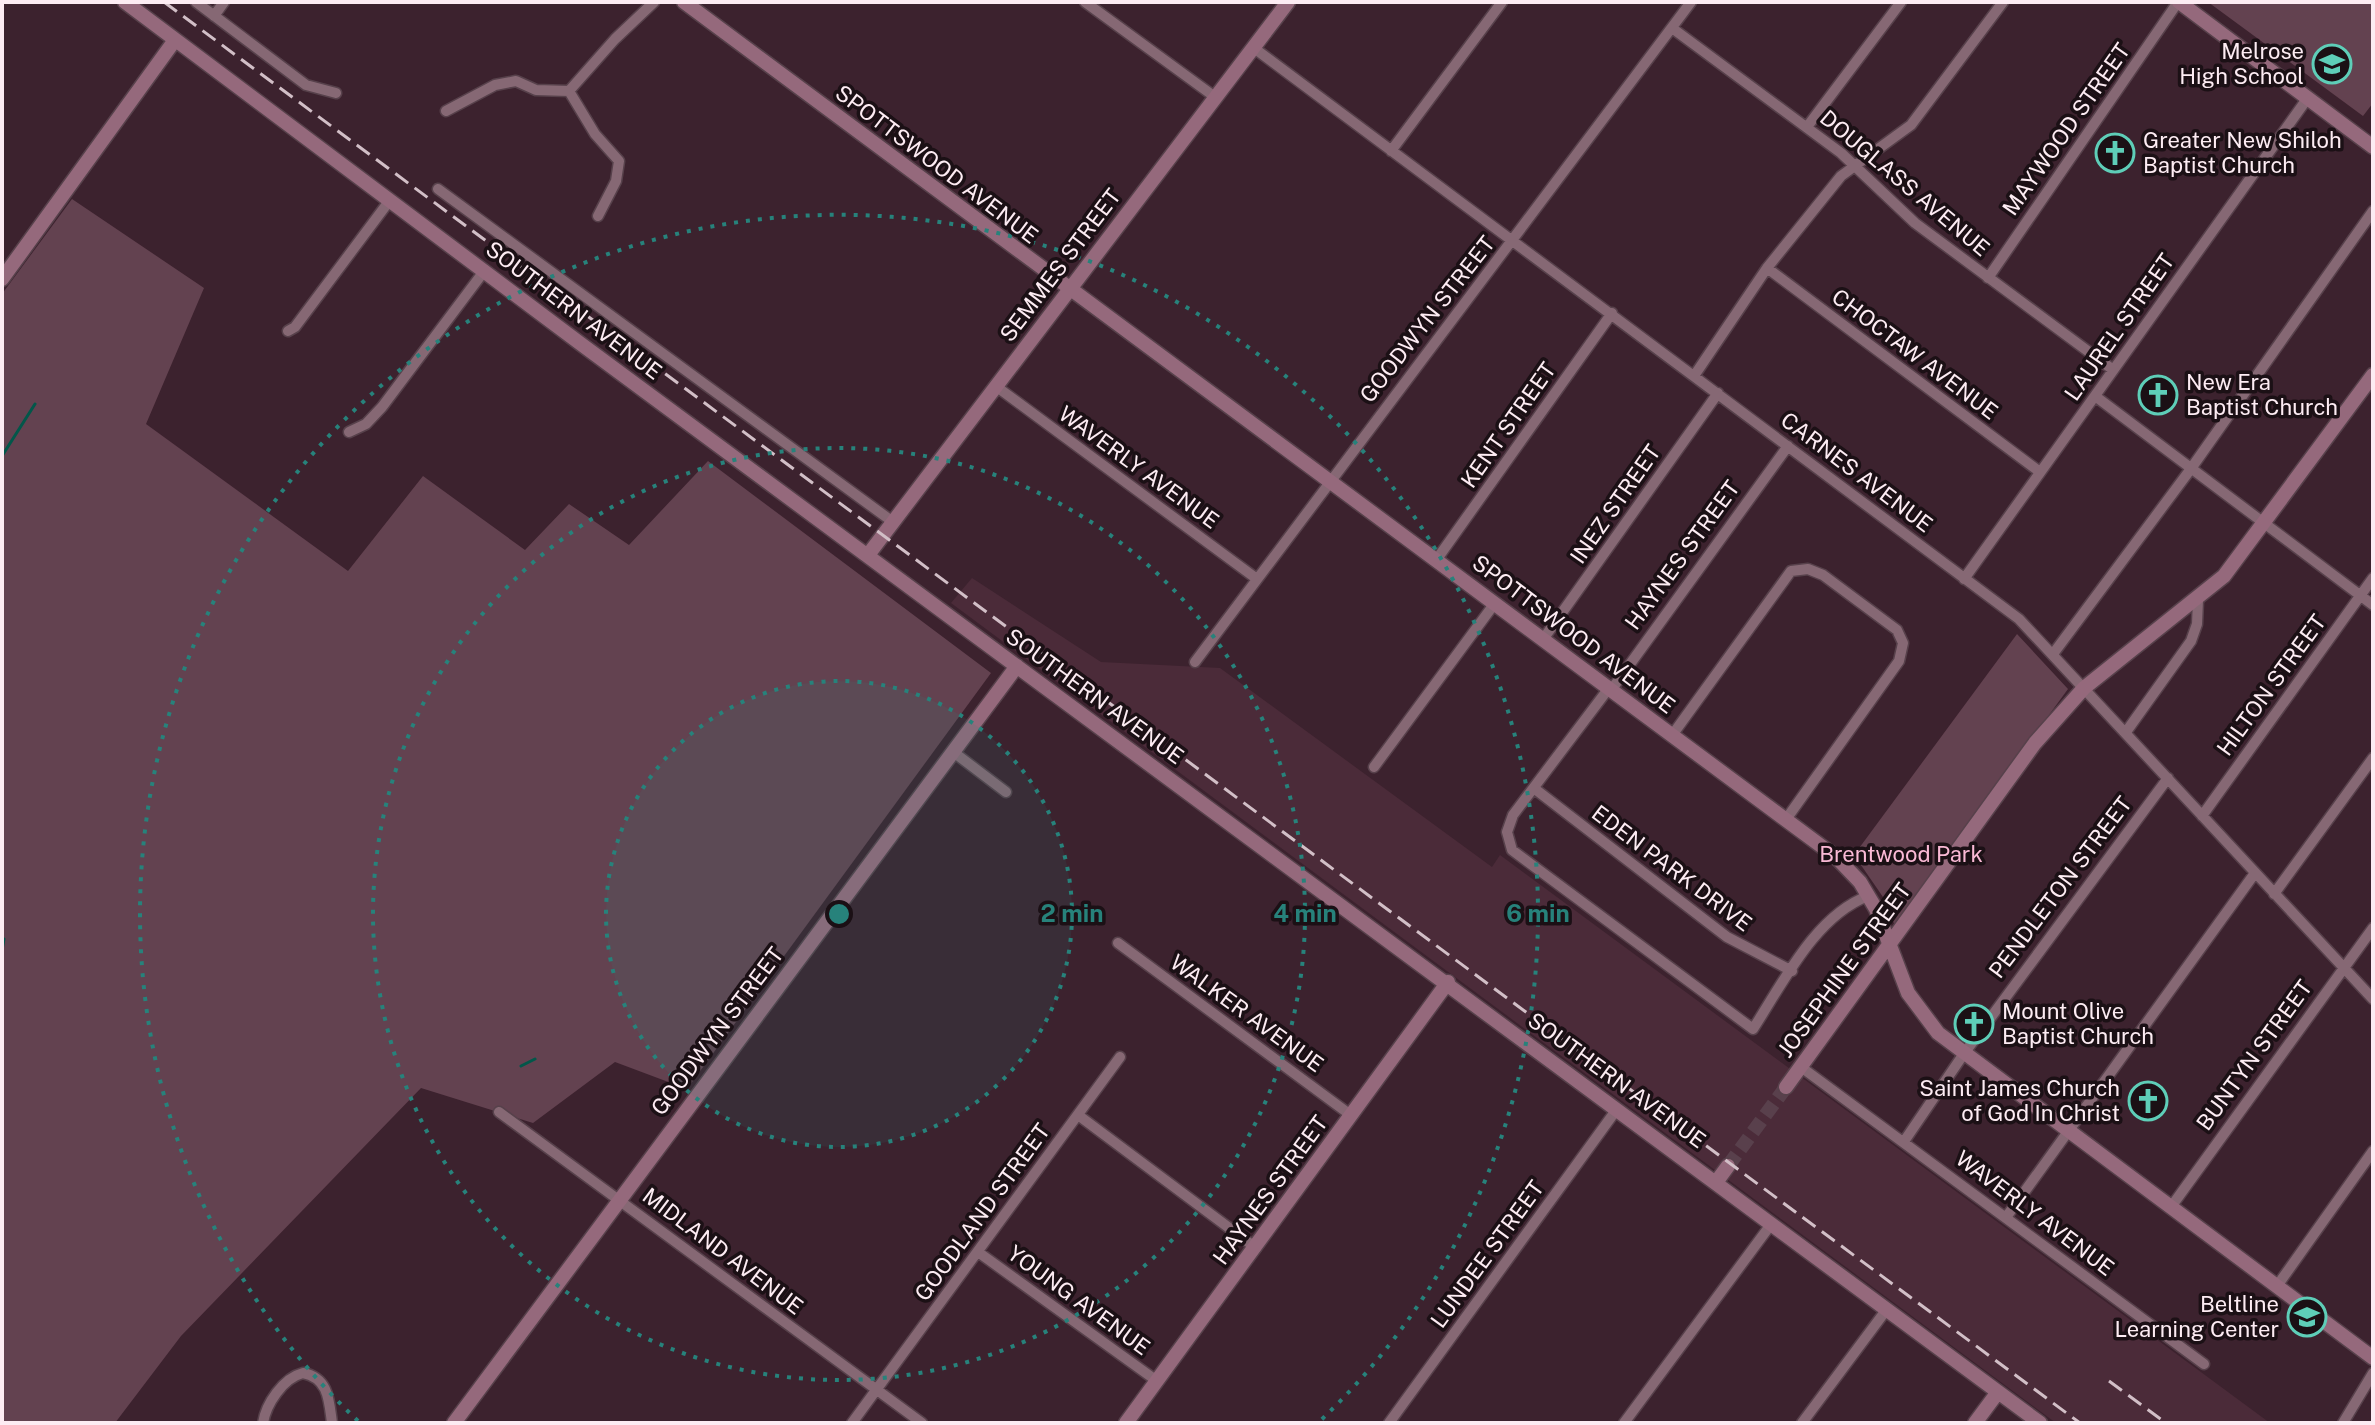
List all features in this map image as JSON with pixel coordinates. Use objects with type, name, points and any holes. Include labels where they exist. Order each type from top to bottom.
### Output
[{"type":"main road","name":"SPOTTSWOOD AVENUE","points":[[684,2],[1836,857],[1868,896],[1908,993],[1920,1013],[1963,1055],[2373,1358]]},
{"type":"main road","name":"SEMMES STREET","points":[[868,555],[1288,2]]},
{"type":"main road","points":[[2178,2],[2373,147]]},
{"type":"main road","name":"SOUTHERN AVENUE","points":[[135,5],[175,40],[2040,1423]]},
{"type":"main road","points":[[2,279],[175,40]]},
{"type":"main road","points":[[2198,600],[2224,576],[2373,375]]},
{"type":"main road","name":"JOSEPHINE STREET","points":[[1786,1087],[2035,743],[2084,688],[2198,600]]},
{"type":"main road","name":"GOODWYN STREET","points":[[454,1423],[1017,666]]},
{"type":"main road","name":"HAYNES STREET","points":[[1126,1423],[1448,982]]},
{"type":"main road","points":[[1717,1181],[1728,1166]]},
{"type":"main road","points":[[1975,1423],[1998,1392]]},
{"type":"street","points":[[196,2],[306,85],[336,93]]},
{"type":"street","points":[[214,16],[224,2]]},
{"type":"street","points":[[446,111],[495,85],[516,81],[536,90],[569,91],[654,2]]},
{"type":"street","points":[[1085,2],[1215,97]]},
{"type":"street","points":[[1391,151],[1502,2]]},
{"type":"street","name":"GOODWYN STREET","points":[[1195,662],[1514,242],[1691,2]]},
{"type":"street","points":[[1807,127],[1901,2]]},
{"type":"street","points":[[1694,376],[1767,268],[1841,176],[1889,145],[1911,125],[2003,2]]},
{"type":"street","name":"MAYWOOD STREET","points":[[1988,278],[2178,2]]},
{"type":"street","name":"DOUGLASS AVENUE","points":[[1672,28],[1856,165],[1908,217],[2112,369]]},
{"type":"street","name":"CARNES AVENUE","points":[[1254,48],[2019,619],[2373,999]]},
{"type":"street","points":[[569,91],[595,134],[619,161],[616,181],[598,216]]},
{"type":"street","name":"LAUREL STREET","points":[[1964,579],[2307,99]]},
{"type":"street","name":"SOUTHERN AVENUE","points":[[438,189],[893,522]]},
{"type":"street","points":[[288,331],[295,327],[390,200]]},
{"type":"street","points":[[2053,654],[2190,470],[2373,211]]},
{"type":"street","name":"CHOCTAW AVENUE","points":[[1767,268],[2040,472]]},
{"type":"street","points":[[349,432],[366,424],[382,407],[485,270]]},
{"type":"street","name":"KENT STREET","points":[[1437,559],[1612,313]]},
{"type":"street","name":"WAVERLY AVENUE","points":[[997,387],[1257,579]]},
{"type":"street","name":"INEZ STREET","points":[[1544,638],[1718,393]]},
{"type":"street","points":[[2095,396],[2373,605]]},
{"type":"street","name":"HAYNES STREET","points":[[1788,446],[1610,689],[1513,815],[1508,829],[1512,850],[1753,1029],[1792,971]]},
{"type":"street","points":[[1673,734],[1786,575],[1798,569],[1823,575],[1897,630],[1903,643],[1899,661],[1787,818]]},
{"type":"street","name":"HILTON STREET","points":[[2202,816],[2373,578]]},
{"type":"street","points":[[2126,732],[2191,641],[2197,624],[2198,600]]},
{"type":"street","points":[[1374,767],[1495,603]]},
{"type":"street","points":[[952,751],[1006,792]]},
{"type":"street","points":[[2274,894],[2373,758]]},
{"type":"street","name":"PENDLETON STREET","points":[[1905,1140],[1963,1055],[2168,778]]},
{"type":"street","name":"EDEN PARK DRIVE","points":[[1535,789],[1727,937],[1792,971]]},
{"type":"street","points":[[2007,1216],[2255,873]]},
{"type":"street","points":[[1792,971],[1831,919],[1851,902],[1868,896]]},
{"type":"street","name":"BUNTYN STREET","points":[[2171,1207],[2373,928]]},
{"type":"street","name":"WALKER AVENUE","points":[[1118,943],[1352,1116]]},
{"type":"street","name":"GOODLAND STREET","points":[[852,1423],[1120,1057]]},
{"type":"street","name":"WAVERLY AVENUE","points":[[1801,1067],[1905,1140],[2204,1364]]},
{"type":"street","name":"LUNDEE STREET","points":[[1389,1423],[1617,1109]]},
{"type":"street","name":"MIDLAND AVENUE","points":[[499,1112],[922,1423]]},
{"type":"street","points":[[1078,1115],[1256,1248]]},
{"type":"street","points":[[2277,1286],[2373,1151]]},
{"type":"street","points":[[1624,1423],[1772,1223]]},
{"type":"street","name":"YOUNG AVENUE","points":[[978,1252],[1157,1381]]},
{"type":"street","points":[[1802,1423],[1887,1309]]},
{"type":"street","points":[[263,1423],[265,1411],[285,1383],[303,1373],[317,1378],[326,1390],[332,1423]]},
{"type":"street","points":[[2343,1423],[2373,1373]]},
{"type":"shaded area","points":[[972,578],[1101,662],[1220,668],[1492,867],[1500,855],[2270,1423],[2056,1423],[951,603]]},
{"type":"green space","name":"Melrose High School","points":[[2208,2],[2373,2],[2373,103],[2363,116]]},
{"type":"green space","points":[[72,199],[204,288],[146,424],[348,571],[423,476],[525,550],[569,504],[629,545],[708,461],[991,673],[687,1089],[615,1062],[533,1123],[421,1088],[181,1336],[115,1423],[2,1423],[2,294]]},
{"type":"green space","name":"Brentwood Park","points":[[2017,634],[2068,689],[1895,926],[1883,897],[1854,855]]},
{"type":"waterway","points":[[2,456],[35,404]]},
{"type":"waterway","points":[[2,950],[4,939]]},
{"type":"waterway","points":[[521,1066],[535,1059]]},
{"type":"tunnel","points":[[1728,1166],[1786,1087]]},
{"type":"railway","points":[[164,2],[2080,1423]]},
{"type":"railway","points":[[2109,1381],[2166,1423]]},
{"type":"place","name":"Melrose High School","points":[[2332,64]]},
{"type":"place","name":"Greater New Shiloh Baptist Church","points":[[2115,153]]},
{"type":"place","name":"New Era Baptist Church","points":[[2158,395]]},
{"type":"place","name":"Mount Olive Baptist Church","points":[[1974,1024]]},
{"type":"place","name":"Saint James Church of God In Christ","points":[[2148,1101]]},
{"type":"place","name":"Beltline Learning Center","points":[[2307,1317]]}]
